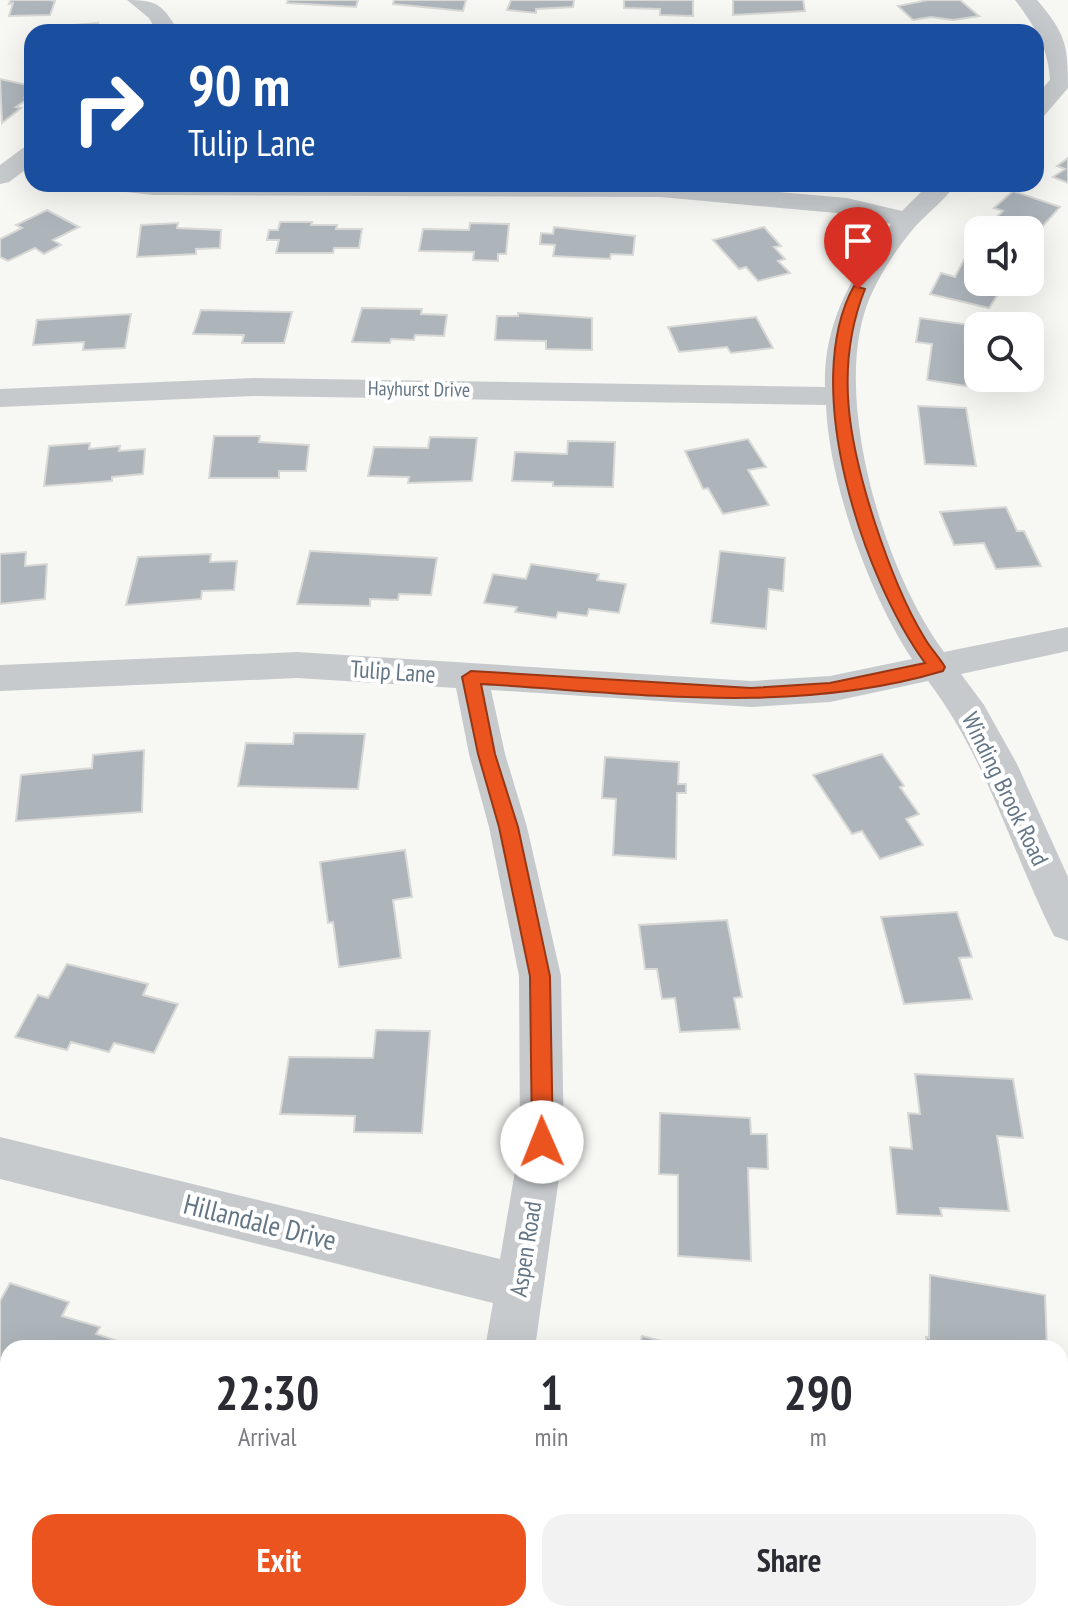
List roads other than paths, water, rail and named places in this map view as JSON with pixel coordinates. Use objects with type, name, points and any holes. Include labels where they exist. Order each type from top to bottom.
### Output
[{"type":"street","points":[[138,0],[157,14],[163,24]]},
{"type":"street","points":[[1026,0],[1047,24],[1046,45],[1061,55],[1062,81],[1044,102]]},
{"type":"street","points":[[0,177],[24,161]]},
{"type":"street","points":[[694,192],[847,206],[905,219]]},
{"type":"street","name":"Winding Brook Road","points":[[934,192],[905,219],[858,289],[846,318],[839,363],[839,396],[848,460],[882,566],[917,640],[972,715],[1068,924]]},
{"type":"street","name":"Hayhurst Drive","points":[[0,398],[253,387],[839,396]]},
{"type":"street","name":"Tulip Lane","points":[[0,678],[297,665],[751,694],[830,689],[1068,639]]},
{"type":"street","name":"Aspen Road","points":[[471,677],[540,976],[542,1142],[511,1340]]},
{"type":"street","name":"Hillandale Drive","points":[[0,1158],[520,1287]]}]
